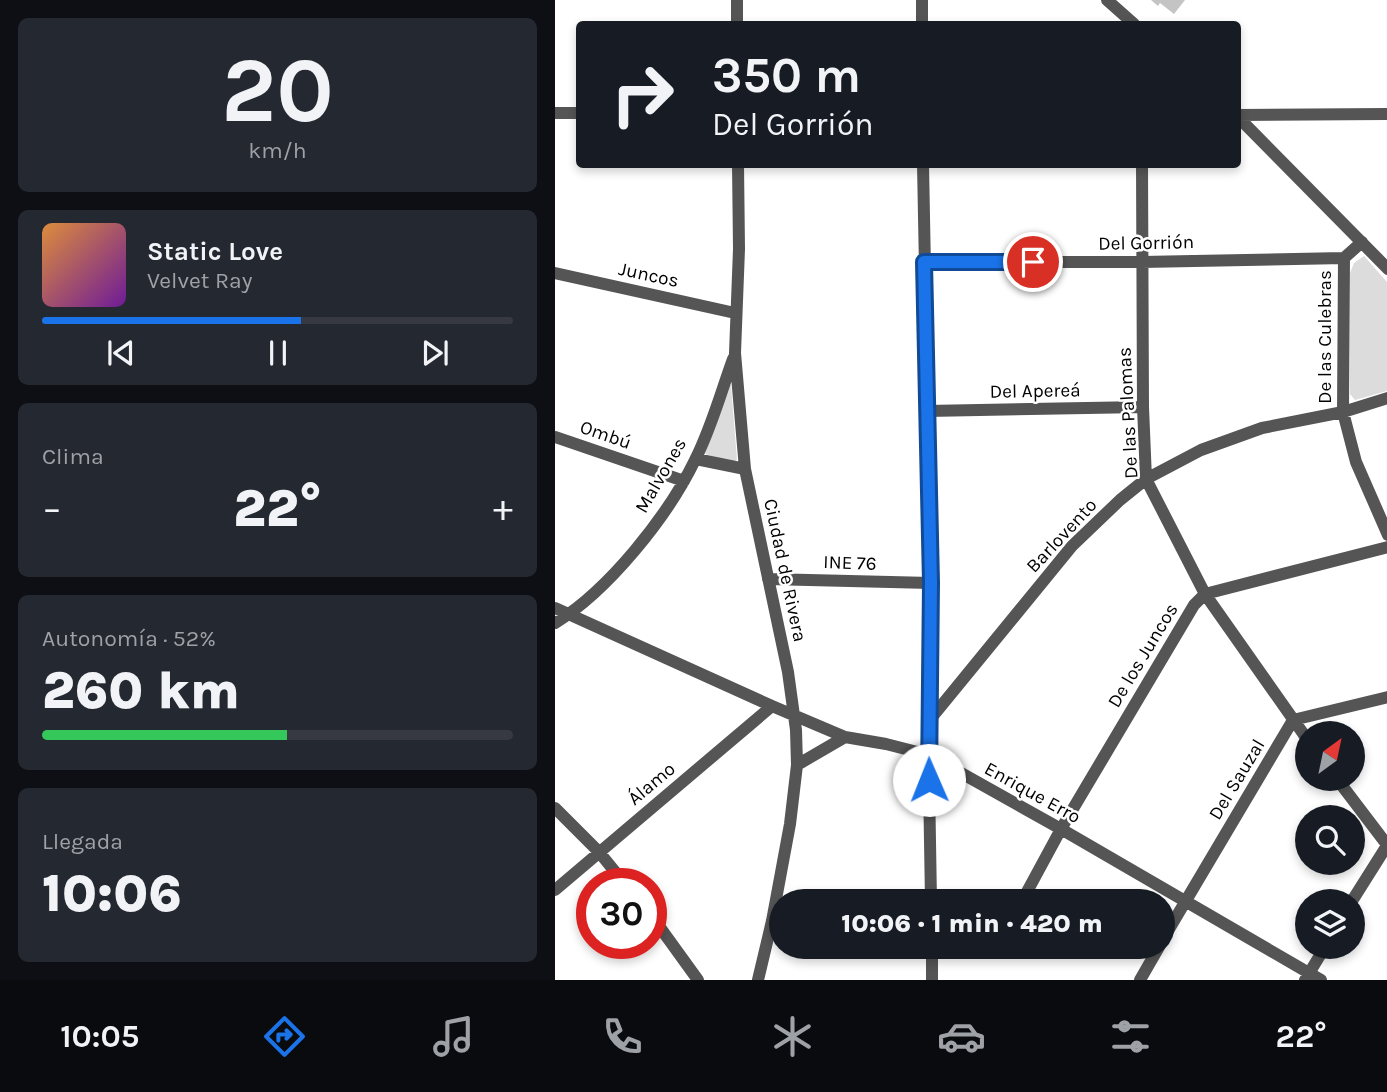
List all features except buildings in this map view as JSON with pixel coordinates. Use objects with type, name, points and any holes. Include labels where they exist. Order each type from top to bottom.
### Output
[{"type":"street","points":[[737,0],[737,21]]},
{"type":"street","points":[[922,0],[922,21]]},
{"type":"street","points":[[1107,0],[1131,21]]},
{"type":"street","points":[[555,113],[576,113]]},
{"type":"street","points":[[1241,116],[1387,114]]},
{"type":"street","points":[[1241,120],[1387,269]]},
{"type":"street","name":"Ciudad de Rivera","points":[[738,168],[739,249],[735,353],[745,470],[794,716],[797,765],[781,889]]},
{"type":"street","points":[[923,168],[931,583],[928,722],[931,889]]},
{"type":"street","name":"De las Palomas","points":[[1142,168],[1143,407],[1147,479],[1205,594],[1295,723]]},
{"type":"street","points":[[1344,258],[1362,242]]},
{"type":"street","name":"Del Gorrión","points":[[924,262],[1344,258]]},
{"type":"street","name":"De las Culebras","points":[[1344,258],[1343,412],[1356,462],[1387,535]]},
{"type":"street","name":"Juncos","points":[[555,273],[735,313]]},
{"type":"street","name":"Malvones","points":[[555,623],[569,615],[609,577],[668,509],[696,459],[735,353]]},
{"type":"street","name":"Barlovento","points":[[928,722],[1072,546],[1120,500],[1147,479],[1201,450],[1262,428],[1343,412],[1387,398]]},
{"type":"street","name":"Del Apereá","points":[[927,411],[1143,407]]},
{"type":"street","name":"Ombú","points":[[555,437],[684,481]]},
{"type":"street","points":[[696,459],[745,470]]},
{"type":"street","name":"De los Juncos","points":[[1028,889],[1061,829],[1194,605],[1205,594],[1387,547]]},
{"type":"street","name":"INE 76","points":[[768,579],[931,583]]},
{"type":"street","name":"Enrique Erro","points":[[555,608],[845,737],[929,755],[1185,901],[1307,976],[1321,980]]},
{"type":"street","points":[[1293,720],[1387,697]]},
{"type":"street","name":"Álamo","points":[[555,890],[772,706]]},
{"type":"street","name":"Del Sauzal","points":[[1175,918],[1293,720]]},
{"type":"street","points":[[797,765],[845,737]]},
{"type":"street","points":[[1346,791],[1387,845],[1360,889]]},
{"type":"street","points":[[555,808],[612,868]]},
{"type":"street","points":[[667,938],[697,980]]},
{"type":"street","name":"Ciudad de Rivera","points":[[758,980],[769,944]]},
{"type":"street","points":[[932,959],[932,980]]},
{"type":"street","points":[[1139,980],[1152,959]]},
{"type":"street","points":[[1307,976],[1318,959]]},
{"type":"shaded area","points":[[1364,256],[1387,282],[1387,391],[1355,400],[1350,394],[1350,273],[1354,263]]},
{"type":"shaded area","points":[[731,385],[737,460],[732,462],[705,454],[728,386]]},
{"type":"route","points":[[929,780],[931,583],[924,262],[1033,262]]}]
